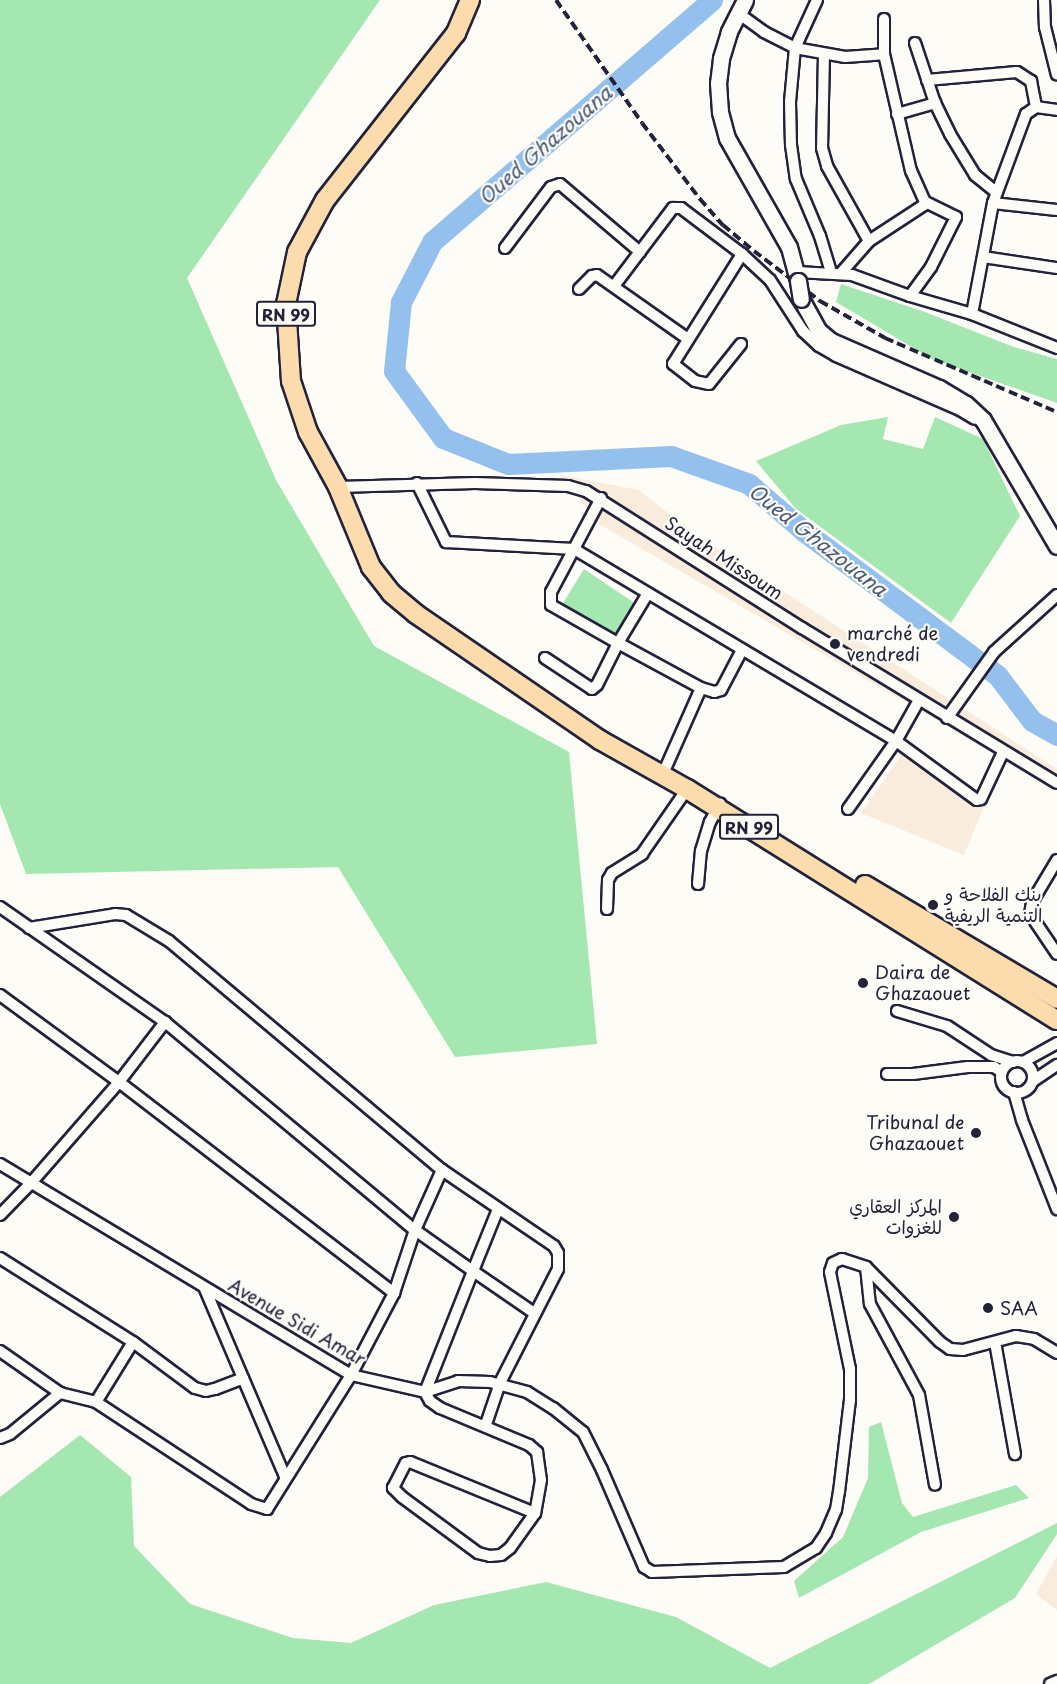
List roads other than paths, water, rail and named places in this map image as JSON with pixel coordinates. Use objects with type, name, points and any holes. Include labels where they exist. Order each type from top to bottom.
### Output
[{"type":"main road","name":"RN 99","points":[[470,0],[456,33],[325,200],[297,252],[286,304],[291,381],[308,432],[338,487],[371,567],[391,593],[416,615],[444,633],[461,640],[663,771],[995,971],[1057,999]]},
{"type":"main road","points":[[742,6],[721,59],[718,83],[720,112],[727,138],[755,192],[780,228],[798,277],[801,299],[819,331],[831,341],[913,376],[957,399],[983,420],[1057,546]]},
{"type":"main road","name":"RN 99","points":[[663,771],[687,789],[720,804]]},
{"type":"main road","name":"RN 99","points":[[995,971],[1057,1020]]},
{"type":"street","points":[[817,0],[795,48],[790,102],[792,161],[796,180],[833,269],[910,296],[972,314],[1057,348]]},
{"type":"street","points":[[1044,0],[1045,27],[1057,75]]},
{"type":"street","points":[[742,6],[764,32],[795,48],[845,57],[884,54]]},
{"type":"street","points":[[884,20],[884,54],[913,178],[925,202],[956,217],[932,267],[910,296]]},
{"type":"street","points":[[915,43],[935,103],[975,175],[995,198],[1057,210]]},
{"type":"street","points":[[824,54],[822,148],[827,166],[869,241]]},
{"type":"street","points":[[927,80],[1017,72],[1031,81],[1036,106]]},
{"type":"street","points":[[897,114],[935,103]]},
{"type":"street","points":[[1036,106],[1057,111]]},
{"type":"street","points":[[972,314],[995,198],[1026,114],[1036,106]]},
{"type":"street","points":[[504,248],[551,187],[560,184],[640,252]]},
{"type":"street","points":[[798,277],[833,269],[869,241],[924,206],[925,202]]},
{"type":"street","points":[[614,286],[675,207],[681,208],[742,254],[770,280],[803,331],[819,346],[836,356],[960,410],[995,437]]},
{"type":"street","points":[[741,344],[714,380],[701,384],[673,364],[742,254]]},
{"type":"street","points":[[983,257],[1057,268]]},
{"type":"street","points":[[579,289],[595,274],[688,339]]},
{"type":"street","name":"Sayah Missoum","points":[[338,487],[417,483],[568,486],[601,498],[802,628],[1057,783]]},
{"type":"street","points":[[417,483],[442,537],[450,543],[574,549],[896,741],[977,800],[981,799],[1003,752]]},
{"type":"street","points":[[601,498],[551,592],[551,605],[701,688],[714,692],[721,690],[742,650]]},
{"type":"street","points":[[545,658],[592,688],[597,685],[618,643],[648,593]]},
{"type":"street","points":[[947,718],[994,652],[1057,595]]},
{"type":"street","points":[[663,771],[701,688]]},
{"type":"street","points":[[848,809],[896,741],[919,700]]},
{"type":"street","points":[[607,909],[608,880],[612,873],[642,854],[687,789]]},
{"type":"street","points":[[698,884],[701,851],[710,822],[720,804]]},
{"type":"street","points":[[1057,860],[1030,908],[1034,922],[1057,954]]},
{"type":"street","points":[[0,907],[165,1022],[415,1230],[534,1313]]},
{"type":"street","points":[[29,928],[115,914],[126,915],[152,930],[178,948],[442,1170],[545,1239],[558,1253],[558,1269],[500,1383],[485,1427]]},
{"type":"street","points":[[0,995],[119,1082],[394,1293]]},
{"type":"street","points":[[897,1011],[947,1026],[991,1055],[1018,1062],[1033,1072],[1033,1082]]},
{"type":"street","points":[[0,1215],[32,1183],[119,1082],[165,1022]]},
{"type":"street","points":[[1002,1072],[1057,1043]]},
{"type":"street","points":[[1014,1092],[1023,1091],[1057,1065]]},
{"type":"street","points":[[887,1074],[913,1074],[968,1067],[994,1067],[1002,1072],[1004,1084],[1014,1092],[1022,1120],[1057,1209]]},
{"type":"street","name":"Avenue Sidi Amar","points":[[0,1164],[351,1375],[426,1392]]},
{"type":"street","points":[[0,1352],[60,1393],[96,1402],[261,1509],[267,1509],[273,1503],[285,1477],[351,1375],[394,1293],[415,1230],[442,1170]]},
{"type":"street","points":[[498,1209],[426,1392],[430,1401],[440,1408],[529,1445],[537,1452],[541,1480],[535,1513],[510,1548],[501,1555],[490,1556],[478,1553],[393,1488],[406,1463],[410,1462],[535,1513]]},
{"type":"street","points":[[0,1258],[134,1342],[195,1388],[206,1391],[243,1378]]},
{"type":"street","points":[[426,1392],[458,1382],[500,1383],[526,1392],[553,1408],[583,1432],[644,1567],[652,1572],[784,1567],[816,1548],[836,1510],[850,1400],[850,1369],[830,1272],[833,1263],[842,1259],[866,1267],[940,1342],[950,1349],[963,1350],[1017,1336],[1034,1339],[1057,1353]]},
{"type":"street","points":[[866,1267],[870,1304],[919,1395],[934,1485]]},
{"type":"street","points":[[205,1289],[285,1477]]},
{"type":"street","points":[[994,1341],[1015,1454]]},
{"type":"street","points":[[96,1402],[134,1342]]},
{"type":"street","points":[[0,1438],[10,1434],[60,1393]]},
{"type":"street","points":[[1050,1684],[1057,1681]]},
{"type":"waterway","name":"Oued Ghazouana","points":[[712,0],[432,242],[401,302],[394,371],[443,438],[508,464],[671,456],[749,484],[805,532],[998,676],[1032,721],[1057,735]]},
{"type":"railway","points":[[556,0],[642,123],[700,199],[723,225],[754,251],[820,301],[885,338],[1057,412]]},
{"type":"place","name":"marché de vendredi","points":[[835,644]]},
{"type":"place","name":"بنك الفلاحة و التنمية الريفية","points":[[933,905]]},
{"type":"place","name":"Daira de Ghazaouet","points":[[863,983]]},
{"type":"place","name":"Tribunal de Ghazaouet","points":[[976,1133]]},
{"type":"place","name":"المركز العقاري للغزوات","points":[[954,1217]]},
{"type":"place","name":"SAA","points":[[988,1308]]}]
